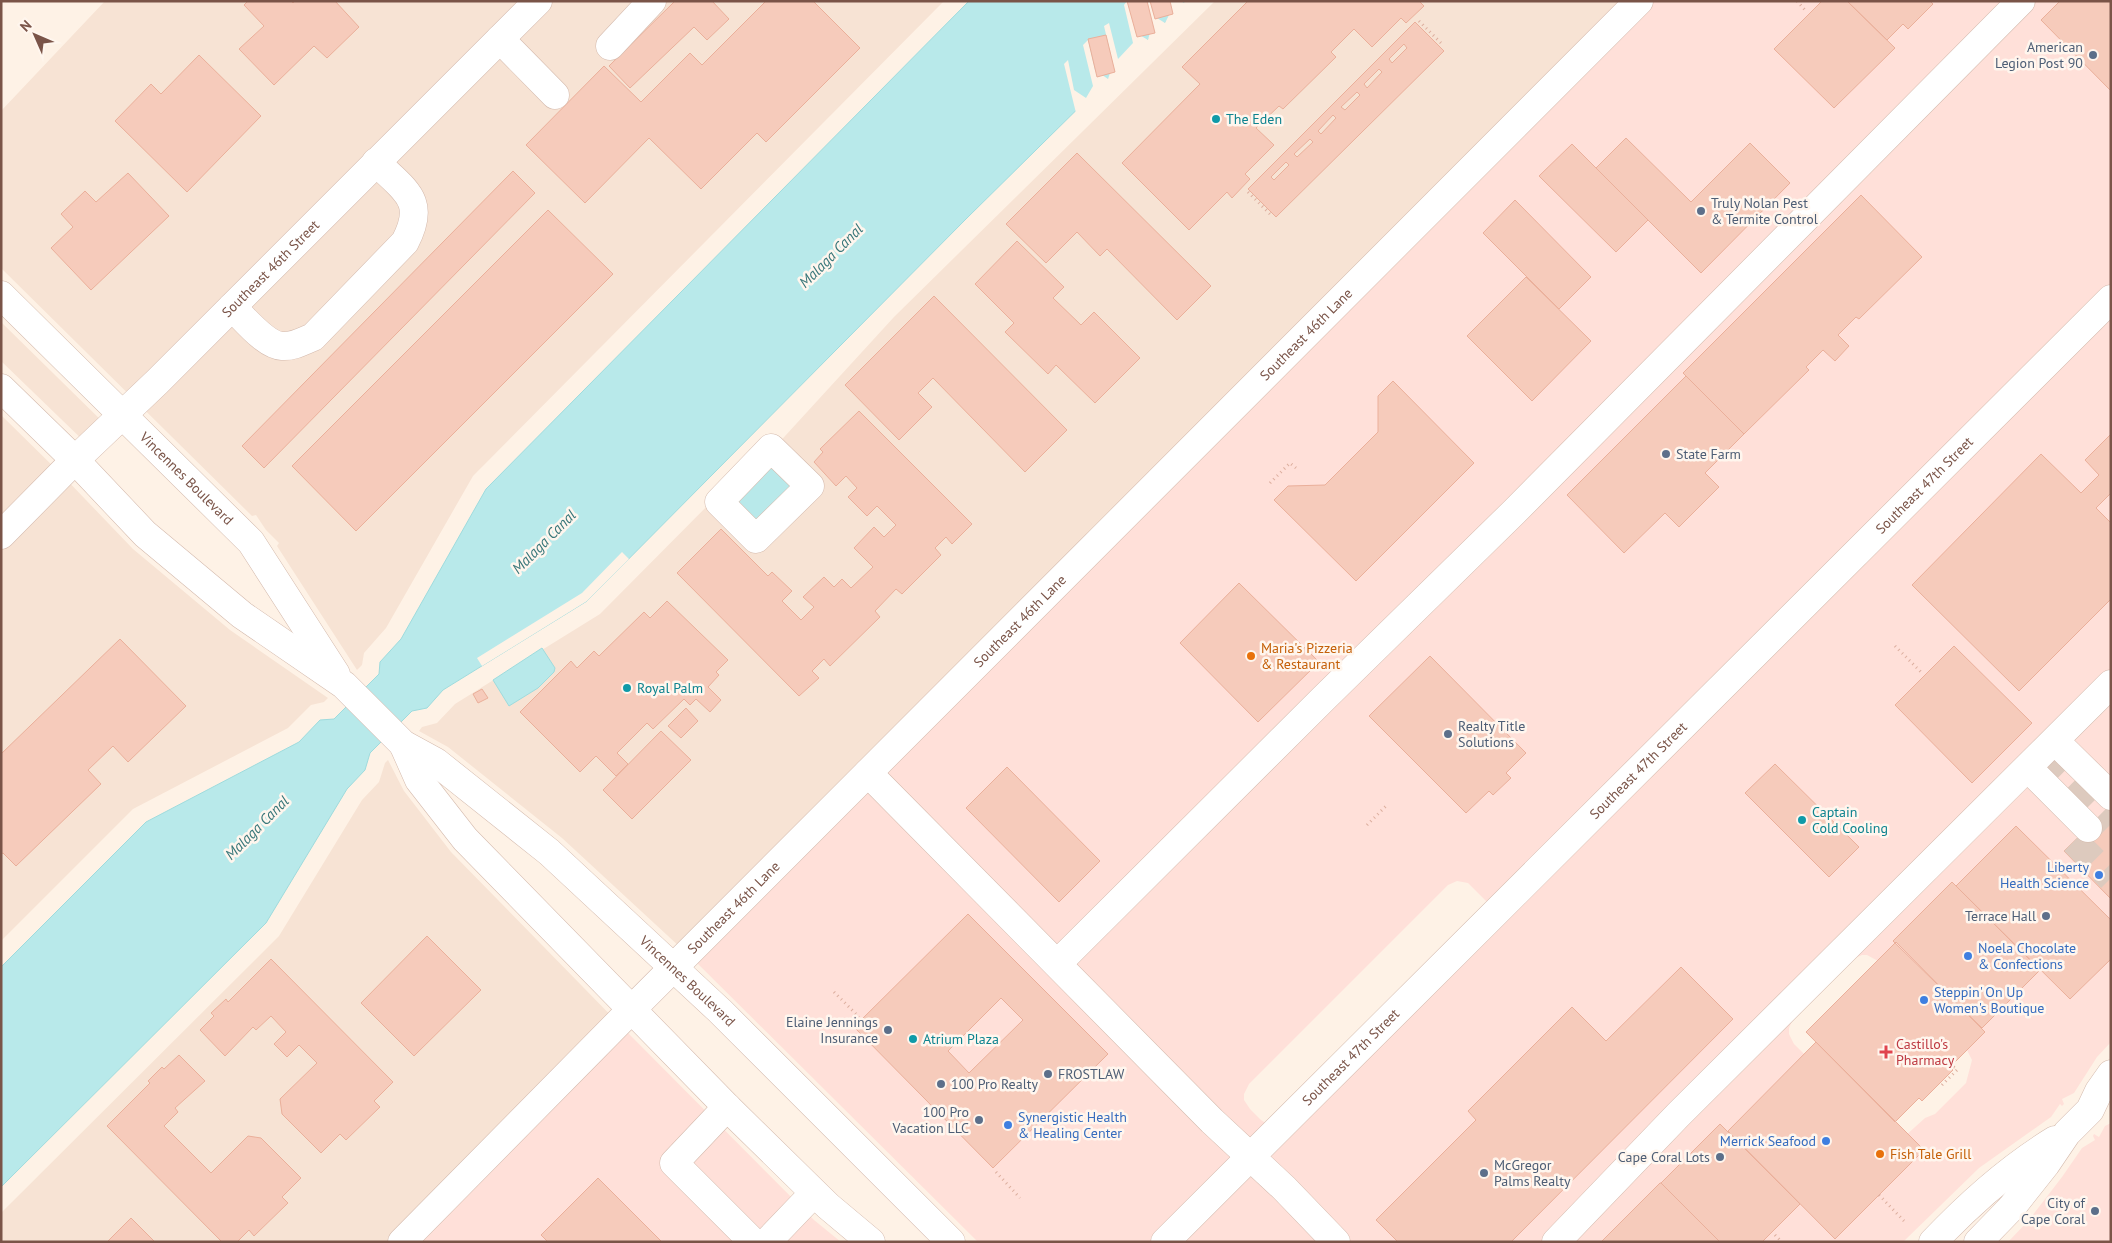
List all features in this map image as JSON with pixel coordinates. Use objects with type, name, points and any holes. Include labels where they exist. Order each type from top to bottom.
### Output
[{"type":"street","name":"Southeast 46th Street","points":[[1,535],[538,1]]},
{"type":"street","points":[[610,46],[652,1]]},
{"type":"street","name":"Southeast 46th Lane","points":[[402,1242],[868,772],[1639,1]]},
{"type":"street","points":[[1058,963],[1514,512],[2021,1]]},
{"type":"street","points":[[500,38],[555,95]]},
{"type":"street","points":[[232,306],[267,341],[281,346],[296,345],[313,336],[405,242],[413,226],[415,209],[410,195],[376,162]]},
{"type":"street","name":"Vincennes Boulevard","points":[[1,295],[251,542],[344,685]]},
{"type":"street","name":"Southeast 47th Street","points":[[1165,1242],[2111,299]]},
{"type":"street","name":"Vincennes Boulevard","points":[[1,388],[75,460],[152,540],[242,615],[344,685],[403,744],[436,762],[522,829],[720,1011],[951,1242]]},
{"type":"street","points":[[1556,1242],[1678,1115],[2111,684]]},
{"type":"street","points":[[2062,734],[2111,770]]},
{"type":"street","points":[[2062,734],[2111,796]]},
{"type":"street","name":"Vincennes Boulevard","points":[[403,744],[419,780],[465,839],[727,1107],[814,1193],[871,1242]]},
{"type":"street","points":[[868,772],[1212,1121],[1336,1242]]},
{"type":"street","points":[[2021,774],[2081,835]]},
{"type":"street","points":[[1933,1242],[1992,1185],[2035,1153],[2067,1133],[2100,1105],[2099,1091],[2111,1074]]},
{"type":"street","points":[[727,1107],[674,1163],[754,1242]]},
{"type":"street","points":[[1978,1242],[2012,1207],[2046,1164],[2067,1133]]},
{"type":"street","points":[[767,1242],[814,1193]]},
{"type":"path","points":[[1797,1],[1806,11]]},
{"type":"path","points":[[1419,21],[1443,45]]},
{"type":"path","points":[[1248,192],[1271,215]]},
{"type":"path","points":[[1270,483],[1290,463],[1296,468]]},
{"type":"path","points":[[1895,646],[1921,672]]},
{"type":"path","points":[[1367,825],[1387,804]]},
{"type":"path","points":[[834,992],[858,1017]]},
{"type":"path","points":[[1942,1085],[1957,1070],[1954,1066],[1952,1069]]},
{"type":"path","points":[[996,1172],[1020,1198]]},
{"type":"path","points":[[1879,1196],[1907,1224]]},
{"type":"path","points":[[1775,1235],[1782,1242]]},
{"type":"shaded area","points":[[105,1],[944,1],[473,476],[386,628],[364,653],[362,665],[357,670],[277,546],[279,543],[266,530],[256,515],[252,516],[1,268],[1,111]]},
{"type":"shaded area","points":[[1215,1],[1654,1],[694,960],[562,838],[448,747],[419,731],[422,727],[437,723],[455,704],[600,614],[726,487],[764,459],[894,317]]},
{"type":"shaded area","points":[[1654,1],[2111,1],[2111,1042],[2097,1057],[2074,1093],[2062,1099],[2064,1104],[2062,1106],[2060,1104],[2051,1117],[1979,1168],[1903,1242],[978,1242],[694,960]],"holes":[[[1457,881],[1468,883],[1487,902],[1270,1126],[1261,1120],[1244,1100],[1244,1094],[1249,1084],[1448,885]],[[1867,955],[1878,961],[1967,1050],[1972,1060],[1966,1083],[1935,1114],[1925,1118],[1904,1137],[1884,1133],[1794,1044],[1789,1034],[1789,1028],[1793,1019],[1853,959]]]},
{"type":"shaded area","points":[[1,322],[109,428],[90,447],[1,361]]},
{"type":"shaded area","points":[[1,415],[133,549],[230,630],[328,698],[324,702],[311,705],[288,728],[133,809],[1,941]]},
{"type":"shaded area","points":[[388,760],[404,791],[451,852],[625,1030],[413,1242],[1,1242],[1,1213],[279,936],[362,800],[379,782],[385,763]]},
{"type":"shaded area","points":[[625,1030],[814,1220],[841,1242],[413,1242]]},
{"type":"shaded area","points":[[2111,1123],[2111,1242],[2008,1242],[2029,1220],[2082,1148],[2095,1140],[2094,1134],[2099,1137],[2105,1126]]},
{"type":"water","name":"Malaga Canal","points":[[969,1],[1187,1],[966,219],[587,601],[443,690],[427,708],[412,711],[370,753],[365,770],[347,789],[266,923],[1,1187],[1,967],[146,822],[299,742],[320,720],[334,719],[379,674],[380,662],[401,639],[486,489]]},
{"type":"water","points":[[775,462],[797,484],[757,524],[735,501]]},
{"type":"water","points":[[542,648],[555,668],[554,672],[538,688],[509,706],[493,680]]},
{"type":"pier","points":[[1127,1],[1138,34],[1148,40],[1151,28],[1146,1],[1152,1],[1157,18],[1165,23],[1170,13],[1167,1],[1181,1],[1184,3],[1185,1],[1190,1],[1076,113],[1064,64],[1068,60],[1074,90],[1086,98],[1093,86],[1083,45],[1088,40],[1095,70],[1108,79],[1113,64],[1104,26],[1109,23],[1118,59],[1133,43],[1124,5]]},
{"type":"pier","points":[[622,552],[629,559],[587,601],[482,666],[477,658],[582,593]]},
{"type":"building","points":[[248,1],[291,1],[293,3],[295,1],[335,1],[359,27],[327,58],[314,46],[274,85],[239,49],[264,26],[244,5]]},
{"type":"building","points":[[675,1],[712,1],[729,19],[707,40],[694,27],[630,88],[609,66]]},
{"type":"building","points":[[766,1],[813,1],[860,48],[766,142],[757,133],[701,189],[649,138],[585,203],[526,145],[604,66],[641,102],[690,53],[702,65]]},
{"type":"building","points":[[1127,1],[1147,1],[1155,33],[1137,37]]},
{"type":"building","points":[[1150,1],[1170,1],[1173,14],[1155,19]]},
{"type":"building","name":"The Eden","points":[[1248,1],[1419,1],[1424,6],[1406,23],[1401,18],[1372,47],[1354,29],[1331,52],[1336,57],[1283,109],[1279,106],[1256,128],[1274,145],[1245,174],[1250,179],[1232,198],[1227,192],[1189,230],[1122,163],[1200,84],[1182,67]]},
{"type":"building","points":[[1822,1],[1847,1],[1895,48],[1834,108],[1774,49]]},
{"type":"building","points":[[1847,1],[1930,1],[1933,4],[1908,29],[1903,24],[1887,40]]},
{"type":"building","name":"American Legion Post 90","points":[[2060,1],[2111,1],[2111,91],[2041,20]]},
{"type":"building","points":[[1415,22],[1444,51],[1276,217],[1248,189]]},
{"type":"building","points":[[1106,35],[1115,72],[1097,77],[1088,39]]},
{"type":"building","points":[[1404,44],[1407,48],[1392,63],[1389,59]]},
{"type":"building","points":[[199,55],[261,116],[187,192],[115,121],[151,84],[161,94]]},
{"type":"building","points":[[1379,69],[1382,72],[1367,88],[1364,84]]},
{"type":"building","points":[[1357,92],[1360,95],[1345,110],[1341,107]]},
{"type":"building","points":[[1333,115],[1336,118],[1321,134],[1318,131]]},
{"type":"building","name":"Truly Nolan Pest & Termite Control","points":[[1626,138],[1691,202],[1750,143],[1790,183],[1701,273],[1596,168]]},
{"type":"building","points":[[1310,139],[1313,142],[1297,157],[1294,154]]},
{"type":"building","points":[[1572,144],[1648,220],[1616,252],[1539,176]]},
{"type":"building","points":[[1077,153],[1211,286],[1177,320],[1107,249],[1100,256],[1077,232],[1046,263],[1006,224]]},
{"type":"building","points":[[1286,162],[1289,165],[1274,180],[1271,177]]},
{"type":"building","points":[[513,171],[535,193],[264,468],[242,446]]},
{"type":"building","points":[[128,173],[169,216],[91,290],[51,248],[73,227],[61,214],[85,191],[96,202]]},
{"type":"building","points":[[1861,195],[1922,257],[1859,319],[1856,317],[1838,335],[1849,346],[1835,361],[1823,350],[1806,367],[1809,370],[1744,434],[1683,373]]},
{"type":"building","points":[[1515,200],[1591,277],[1559,309],[1483,233]]},
{"type":"building","points":[[548,210],[613,274],[356,531],[292,466]]},
{"type":"building","points":[[1017,241],[1064,287],[1053,298],[1081,325],[1094,312],[1140,358],[1095,403],[1056,365],[1048,374],[1005,332],[1014,323],[975,284]]},
{"type":"building","points":[[1526,277],[1591,341],[1532,401],[1467,336]]},
{"type":"building","points":[[934,296],[1067,430],[1025,472],[933,378],[918,393],[932,407],[899,440],[845,385]]},
{"type":"building","name":"State Farm","points":[[1686,376],[1744,434],[1705,473],[1719,487],[1679,527],[1665,513],[1624,553],[1567,495]]},
{"type":"building","points":[[1393,381],[1474,463],[1356,581],[1274,500],[1288,486],[1325,485],[1378,432],[1378,396]]},
{"type":"building","points":[[859,411],[972,524],[952,544],[946,537],[935,548],[941,555],[902,594],[896,589],[875,611],[880,617],[830,666],[824,659],[812,671],[819,678],[799,696],[677,573],[721,529],[768,576],[772,572],[792,591],[782,601],[801,620],[814,607],[803,597],[824,577],[834,587],[842,579],[851,588],[873,567],[854,548],[874,527],[884,537],[896,525],[877,506],[867,516],[848,497],[857,488],[846,476],[836,486],[814,462],[823,452],[820,449]]},
{"type":"building","points":[[2111,434],[2111,493],[2096,508],[2111,523],[2111,599],[2019,691],[1912,585],[2041,454],[2081,493],[2099,475],[2085,460]]},
{"type":"building","points":[[1239,583],[1319,662],[1258,722],[1180,643]]},
{"type":"building","name":"Royal Palm","points":[[667,601],[728,660],[716,672],[719,675],[708,687],[721,700],[710,712],[696,699],[690,705],[684,699],[653,729],[647,723],[617,753],[628,764],[616,776],[596,756],[580,772],[520,712],[571,661],[577,668],[594,651],[599,656],[644,612],[650,618]]},
{"type":"building","points":[[120,639],[186,706],[128,762],[113,746],[88,770],[101,784],[16,866],[3,853],[1,854],[1,754]]},
{"type":"building","points":[[1954,646],[2032,723],[1972,783],[1895,705]]},
{"type":"building","name":"Realty Title Solutions","points":[[1430,656],[1526,753],[1506,773],[1511,778],[1493,795],[1489,791],[1466,813],[1369,716]]},
{"type":"building","points":[[482,689],[488,698],[478,703],[473,694]]},
{"type":"building","points":[[686,708],[698,721],[681,738],[668,726]]},
{"type":"building","points":[[661,731],[691,760],[632,819],[603,790]]},
{"type":"building","name":"Captain Cold Cooling","points":[[1775,764],[1859,847],[1829,877],[1745,793]]},
{"type":"building","points":[[1007,767],[1100,861],[1059,902],[966,808]]},
{"type":"building","name":"Liberty Health Science","points":[[2111,806],[2111,899],[2064,851]]},
{"type":"building","name":"Terrace Hall","points":[[2016,826],[2111,920],[2111,959],[2070,999],[1956,886]]},
{"type":"building","name":"Noela Chocolate & Confections","points":[[1952,882],[2040,970],[1982,1028],[1893,941]]},
{"type":"building","name":"Atrium Plaza","points":[[968,914],[1108,1054],[993,1168],[854,1027]],"holes":[[[1001,998],[1023,1020],[969,1073],[948,1051]]]},
{"type":"building","points":[[427,936],[481,990],[414,1056],[361,1003]]},
{"type":"building","points":[[1896,942],[1985,1032],[1950,1067],[1953,1070],[1922,1101],[1919,1098],[1895,1122],[1806,1032]]},
{"type":"building","points":[[271,959],[393,1082],[374,1101],[380,1107],[346,1140],[340,1134],[321,1153],[282,1114],[280,1099],[317,1063],[299,1045],[287,1057],[274,1044],[286,1032],[271,1016],[256,1030],[253,1027],[225,1056],[200,1030],[214,1016],[211,1013],[226,999],[228,1002]]},
{"type":"building","points":[[1681,967],[1733,1019],[1511,1242],[1398,1242],[1376,1220],[1476,1120],[1468,1111],[1572,1007],[1606,1041]]},
{"type":"building","name":"Merrick Seafood","points":[[1816,1042],[1924,1150],[1835,1239],[1728,1131]]},
{"type":"building","points":[[179,1055],[205,1081],[175,1108],[178,1112],[164,1126],[211,1173],[248,1136],[261,1138],[301,1178],[282,1197],[288,1203],[254,1236],[249,1230],[237,1242],[222,1242],[107,1126],[150,1083],[148,1081],[162,1067],[164,1069]]},
{"type":"building","name":"Cape Coral Lots","points":[[1720,1124],[1800,1204],[1762,1242],[1720,1242],[1661,1183]]},
{"type":"building","points":[[598,1178],[662,1242],[548,1242],[541,1235]]},
{"type":"building","points":[[1661,1183],[1720,1242],[1601,1242]]},
{"type":"building","points":[[131,1218],[155,1242],[107,1242]]},
{"type":"tunnel","points":[[2041,755],[2111,824]]},
{"type":"tunnel","points":[[2074,841],[2111,878]]},
{"type":"place","name":"American Legion Post 90","points":[[2093,55]]},
{"type":"place","name":"The Eden","points":[[1216,119]]},
{"type":"place","name":"Truly Nolan Pest & Termite Control","points":[[1701,211]]},
{"type":"place","name":"State Farm","points":[[1666,454]]},
{"type":"place","name":"Maria's Pizzeria & Restaurant","points":[[1251,656]]},
{"type":"place","name":"Royal Palm","points":[[627,688]]},
{"type":"place","name":"Realty Title Solutions","points":[[1448,734]]},
{"type":"place","name":"Captain Cold Cooling","points":[[1802,820]]},
{"type":"place","name":"Liberty Health Science","points":[[2099,875]]},
{"type":"place","name":"Terrace Hall","points":[[2046,916]]},
{"type":"place","name":"Noela Chocolate & Confections","points":[[1968,956]]},
{"type":"place","name":"Steppin' On Up Women's Boutique","points":[[1924,1000]]},
{"type":"place","name":"Elaine Jennings Insurance","points":[[888,1030]]},
{"type":"place","name":"Atrium Plaza","points":[[913,1039]]},
{"type":"place","name":"Castillo's Pharmacy","points":[[1886,1052]]},
{"type":"place","name":"FROSTLAW","points":[[1048,1074]]},
{"type":"place","name":"100 Pro Realty","points":[[941,1084]]},
{"type":"place","name":"100 Pro Vacation LLC","points":[[979,1120]]},
{"type":"place","name":"Synergistic Health & Healing Center","points":[[1008,1125]]},
{"type":"place","name":"Merrick Seafood","points":[[1826,1141]]},
{"type":"place","name":"Fish Tale Grill","points":[[1880,1154]]},
{"type":"place","name":"Cape Coral Lots","points":[[1720,1157]]},
{"type":"place","name":"McGregor Palms Realty","points":[[1484,1173]]},
{"type":"place","name":"City of Cape Coral","points":[[2095,1211]]}]
